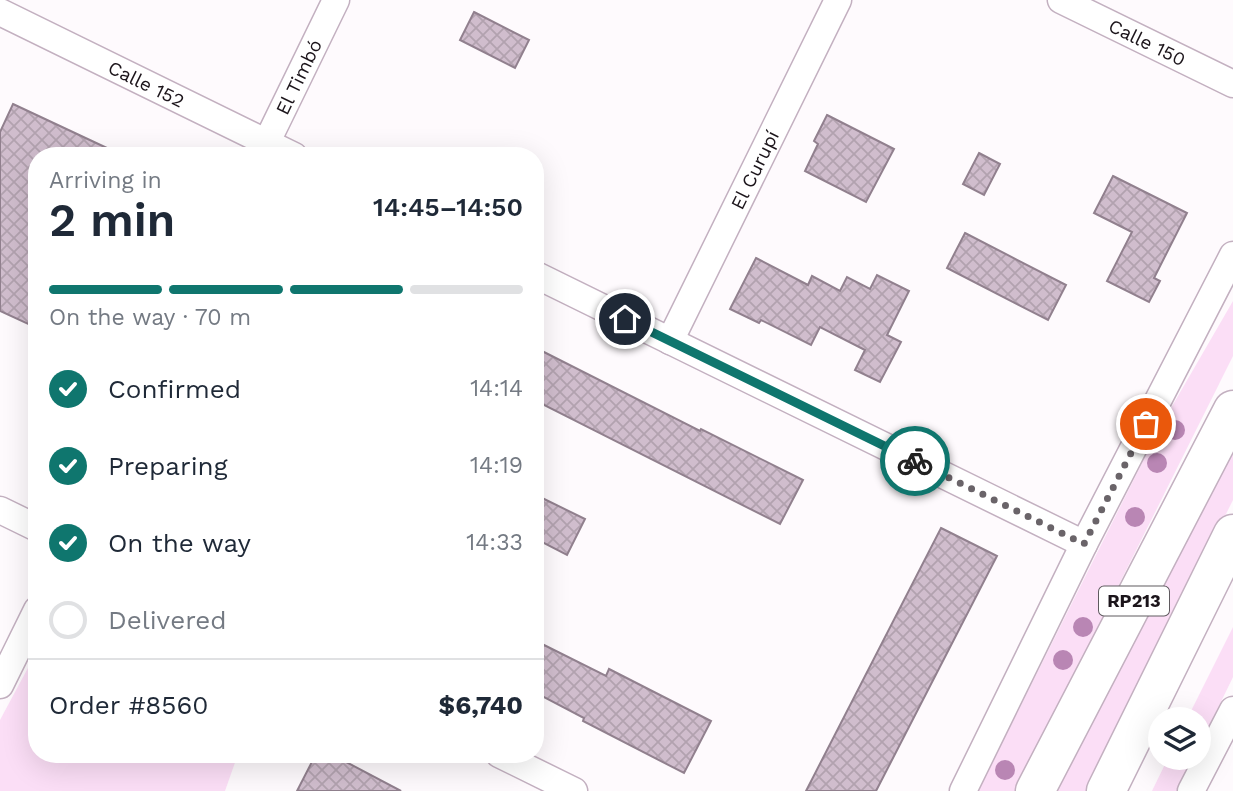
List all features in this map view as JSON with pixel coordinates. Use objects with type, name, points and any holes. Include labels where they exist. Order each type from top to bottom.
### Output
[{"type":"main road","name":"RP213","points":[[1035,791],[1233,410]]},
{"type":"main road","name":"RP213","points":[[1106,791],[1233,534]]},
{"type":"street","name":"El Timbó","points":[[265,147],[336,0]]},
{"type":"street","name":"El Curupí","points":[[670,341],[838,0]]},
{"type":"street","name":"Calle 150","points":[[1061,0],[1233,84]]},
{"type":"street","name":"Calle 152","points":[[0,12],[260,147]]},
{"type":"street","points":[[963,791],[1084,544],[1233,255]]},
{"type":"street","points":[[544,279],[1084,544]]},
{"type":"street","points":[[0,510],[28,524]]},
{"type":"street","points":[[0,685],[28,628]]},
{"type":"street","points":[[1191,791],[1233,710]]},
{"type":"street","points":[[517,763],[574,791]]},
{"type":"shaded area","points":[[1233,301],[1233,356],[1016,791],[978,791],[1160,427]]},
{"type":"shaded area","points":[[1233,453],[1233,500],[1088,791],[1057,791]]},
{"type":"shaded area","points":[[1233,627],[1233,677],[1211,722],[1211,707],[1193,707]]},
{"type":"shaded area","points":[[28,668],[28,763],[235,763],[225,791],[0,791],[0,720]]},
{"type":"shaded area","points":[[1162,770],[1188,770],[1177,791],[1152,791]]},
{"type":"building","points":[[474,12],[529,40],[515,68],[460,40]]},
{"type":"building","points":[[13,104],[105,147],[28,147],[28,324],[0,311],[0,132]]},
{"type":"building","points":[[827,115],[894,149],[866,202],[805,171],[818,144],[814,141]]},
{"type":"building","points":[[979,153],[1000,164],[984,195],[963,184]]},
{"type":"building","points":[[1113,176],[1187,213],[1154,278],[1160,281],[1149,302],[1107,281],[1132,232],[1094,213]]},
{"type":"building","points":[[965,233],[1066,285],[1048,320],[947,268]]},
{"type":"building","points":[[756,258],[808,285],[812,276],[840,291],[847,277],[870,289],[877,275],[909,291],[887,335],[901,342],[880,382],[855,370],[865,350],[820,327],[811,345],[761,320],[759,323],[730,309]]},
{"type":"building","points":[[544,352],[803,480],[780,524],[544,405]]},
{"type":"building","points":[[544,499],[585,519],[567,555],[544,543]]},
{"type":"building","points":[[941,528],[997,556],[876,791],[806,791]]},
{"type":"building","points":[[544,645],[606,676],[609,669],[711,721],[684,773],[583,721],[584,718],[544,697]]},
{"type":"building","points":[[311,763],[348,763],[401,791],[297,791]]},
{"type":"way so far","points":[[915,461],[1084,544],[1146,424]]},
{"type":"route","points":[[625,319],[915,461]]}]
